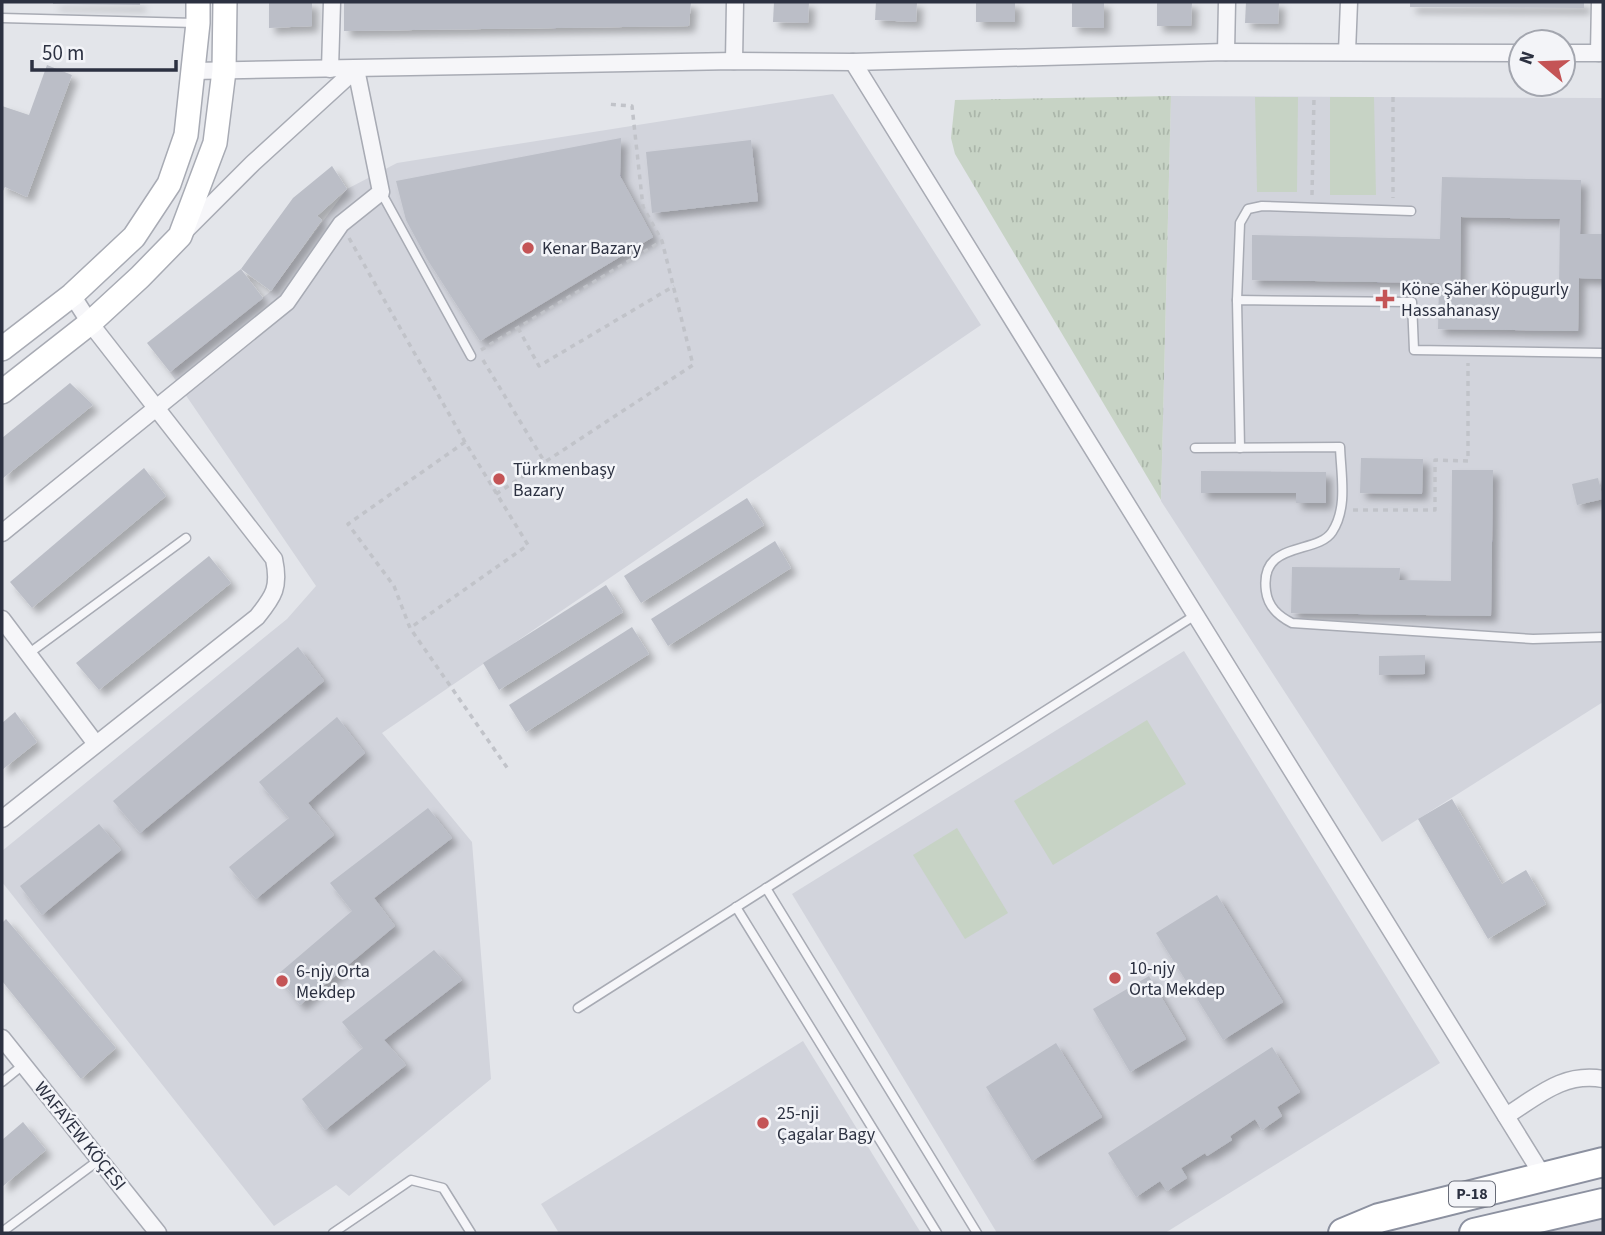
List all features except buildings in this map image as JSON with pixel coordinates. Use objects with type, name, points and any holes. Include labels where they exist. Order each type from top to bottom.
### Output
[{"type":"highway","name":"P-18","points":[[1343,1233],[1378,1218],[1603,1161]]},
{"type":"highway","name":"P-18","points":[[1474,1233],[1603,1203]]},
{"type":"street","points":[[180,236],[215,143],[224,71],[225,2]]},
{"type":"street","points":[[330,69],[332,2]]},
{"type":"street","points":[[734,61],[735,2]]},
{"type":"street","points":[[1226,52],[1227,2]]},
{"type":"street","points":[[1347,52],[1349,2]]},
{"type":"street","points":[[1577,53],[1601,53],[1600,2]]},
{"type":"street","points":[[2,349],[72,295],[134,237],[169,184],[186,135],[198,13]]},
{"type":"street","points":[[193,71],[734,61],[853,62],[1226,52],[1507,53]]},
{"type":"street","points":[[853,62],[1197,614],[1542,1176]]},
{"type":"street","points":[[2,533],[287,302],[341,224],[381,192],[356,69]]},
{"type":"street","points":[[2,392],[90,323],[253,163],[356,69]]},
{"type":"street","points":[[2,818],[257,617],[272,599],[278,579],[274,559],[159,408],[90,323],[72,295]]},
{"type":"street","points":[[2,619],[96,744]]},
{"type":"street","name":"WAFAÝEW KÖÇESI","points":[[2,1038],[158,1233]]},
{"type":"street","points":[[1506,1116],[1562,1082],[1586,1076],[1603,1079]]},
{"type":"lane","points":[[2,18],[198,13]]},
{"type":"lane","points":[[381,192],[471,356]]},
{"type":"lane","points":[[1240,448],[1237,300],[1240,223],[1248,209],[1262,206],[1411,211]]},
{"type":"lane","points":[[1237,300],[1412,302],[1414,350],[1603,353]]},
{"type":"lane","points":[[1195,448],[1340,447],[1342,510],[1330,536],[1287,551],[1270,567],[1265,589],[1273,610],[1281,618],[1303,625],[1533,639],[1603,637]]},
{"type":"lane","points":[[28,654],[186,538]]},
{"type":"lane","points":[[578,1007],[1197,614]]},
{"type":"lane","points":[[766,888],[978,1233]]},
{"type":"lane","points":[[736,907],[937,1233]]},
{"type":"lane","points":[[2,1082],[23,1065]]},
{"type":"lane","points":[[2,1232],[99,1160]]},
{"type":"lane","points":[[333,1233],[411,1180],[443,1188],[471,1233]]},
{"type":"path","points":[[1312,207],[1314,97]]},
{"type":"path","points":[[1393,97],[1393,210]]},
{"type":"path","points":[[496,494],[693,365],[662,241],[643,207],[632,106],[606,104]]},
{"type":"path","points":[[341,224],[465,442],[528,545],[410,628]]},
{"type":"path","points":[[544,462],[478,352],[662,241]]},
{"type":"path","points":[[518,328],[539,366],[674,286]]},
{"type":"path","points":[[1342,510],[1435,510],[1435,460],[1468,461],[1468,351]]},
{"type":"path","points":[[465,442],[348,524],[394,586],[410,628],[508,769]]},
{"type":"shaded area","name":"Türkmenbaşy Bazary","points":[[833,94],[981,325],[382,733],[472,842],[491,1079],[349,1196],[336,1185],[274,1226],[2,882],[2,851],[287,619],[316,586],[170,372],[271,291],[347,189],[397,163]]},
{"type":"shaded area","name":"Köne Şäher Köpugurly Hassahanasy","points":[[1171,96],[1603,98],[1603,702],[1382,842],[1161,501]]},
{"type":"shaded area","name":"10-njy Orta Mekdep","points":[[1184,651],[1440,1063],[1165,1233],[997,1233],[792,894]]},
{"type":"shaded area","name":"25-nji Çagalar Bagy","points":[[803,1041],[921,1233],[559,1233],[541,1204]]},
{"type":"shaded area","points":[[1603,1219],[1603,1233],[1535,1233]]},
{"type":"green space","points":[[1171,96],[1161,500],[955,154],[951,138],[955,100]]},
{"type":"green space","points":[[1255,97],[1298,97],[1297,192],[1257,192]]},
{"type":"green space","points":[[1330,97],[1374,97],[1376,195],[1330,195]]},
{"type":"green space","points":[[1147,720],[1186,784],[1053,865],[1014,801]]},
{"type":"green space","points":[[957,828],[1008,913],[965,939],[913,855]]},
{"type":"place","name":"Kenar Bazary","points":[[528,248]]},
{"type":"place","name":"Köne Şäher Köpugurly Hassahanasy","points":[[1385,299]]},
{"type":"place","name":"Türkmenbaşy Bazary","points":[[499,479]]},
{"type":"place","name":"10-njy Orta Mekdep","points":[[1115,978]]},
{"type":"place","name":"6-njy Orta Mekdep","points":[[282,981]]},
{"type":"place","name":"25-nji Çagalar Bagy","points":[[763,1123]]}]
